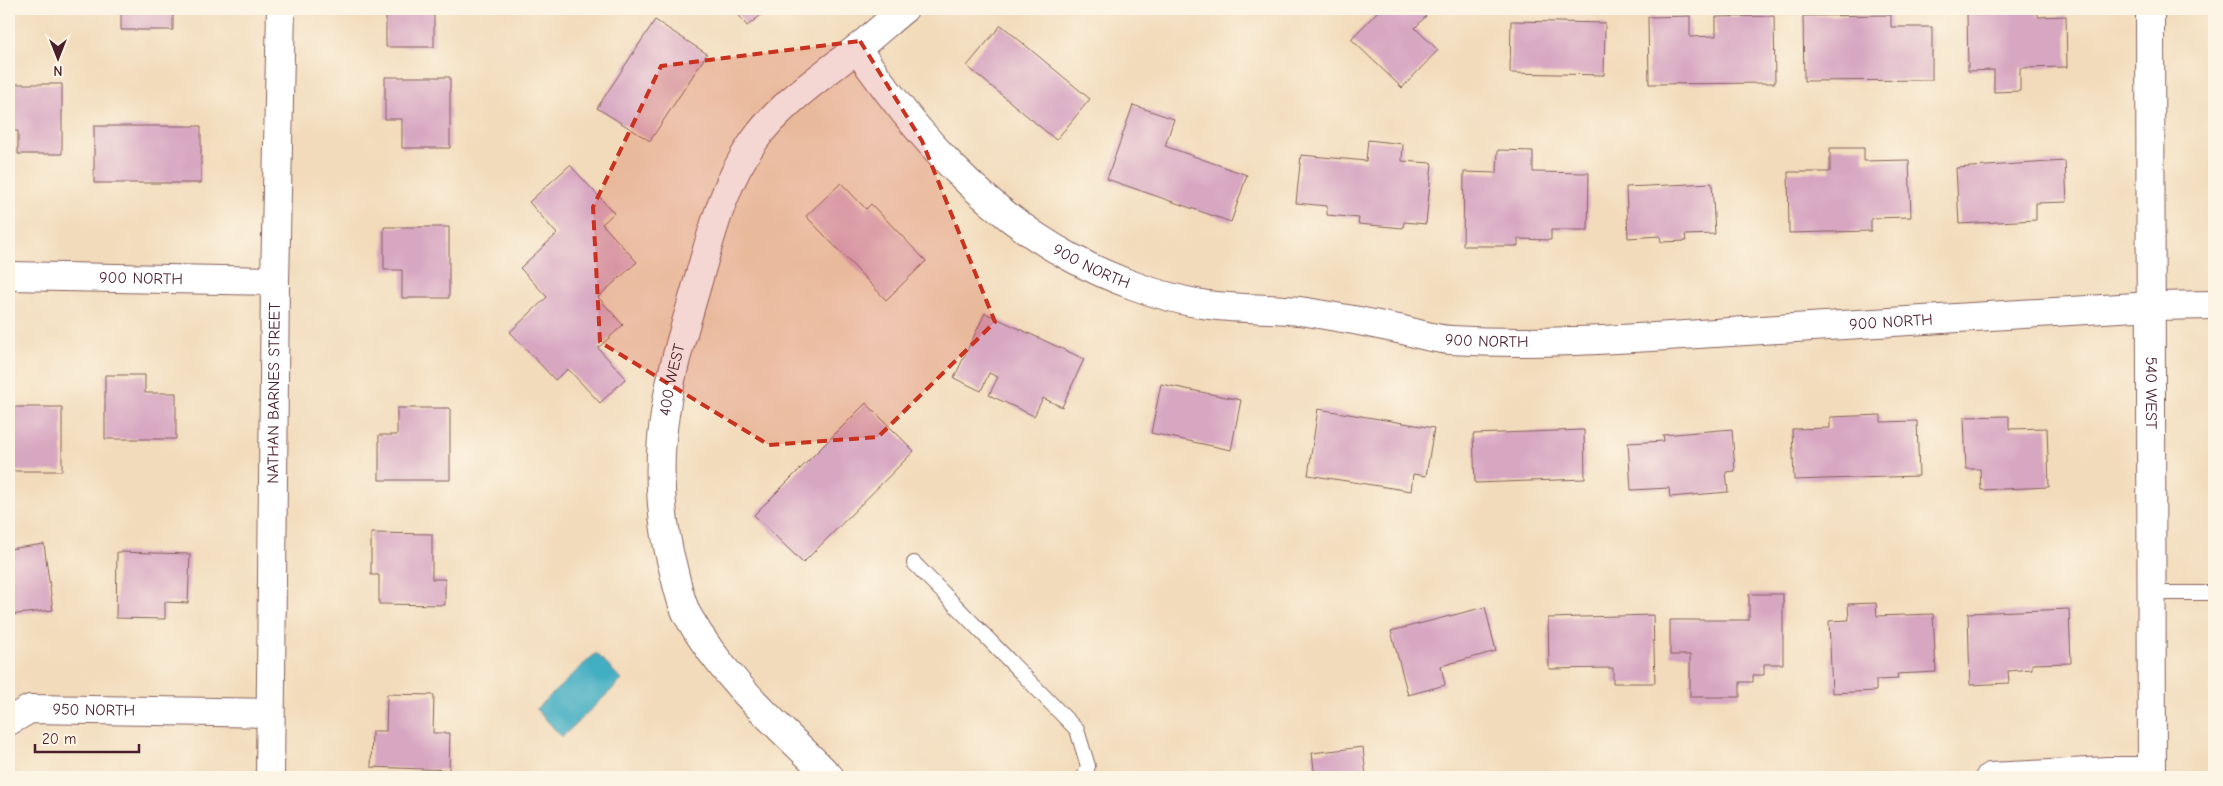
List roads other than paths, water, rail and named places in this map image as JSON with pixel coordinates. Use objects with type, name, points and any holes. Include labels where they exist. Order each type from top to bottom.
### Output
[{"type":"street","name":"NATHAN BARNES STREET","points":[[270,777],[275,280],[281,9]]},
{"type":"street","name":"400 WEST","points":[[830,777],[754,702],[716,657],[687,615],[668,549],[662,506],[662,459],[665,414],[678,353],[717,216],[736,169],[755,139],[776,115],[811,83],[857,49],[904,9]]},
{"type":"street","name":"540 WEST","points":[[2150,9],[2152,774]]},
{"type":"street","name":"900 NORTH","points":[[857,49],[889,96],[921,134],[954,169],[1030,234],[1073,259],[1117,278],[1166,296],[1203,304],[1304,311],[1447,340],[1514,342],[1652,337],[2152,306],[2214,305]]},
{"type":"street","name":"900 NORTH","points":[[9,276],[275,280]]},
{"type":"street","name":"950 NORTH","points":[[9,721],[30,709],[270,713]]},
{"type":"street","points":[[1990,777],[2108,771],[2152,774]]},
{"type":"lane","points":[[914,563],[1077,730],[1088,766],[1084,777]]},
{"type":"lane","points":[[2152,594],[2214,593]]},
{"type":"water","points":[[596,653],[622,680],[562,737],[536,709]]}]
